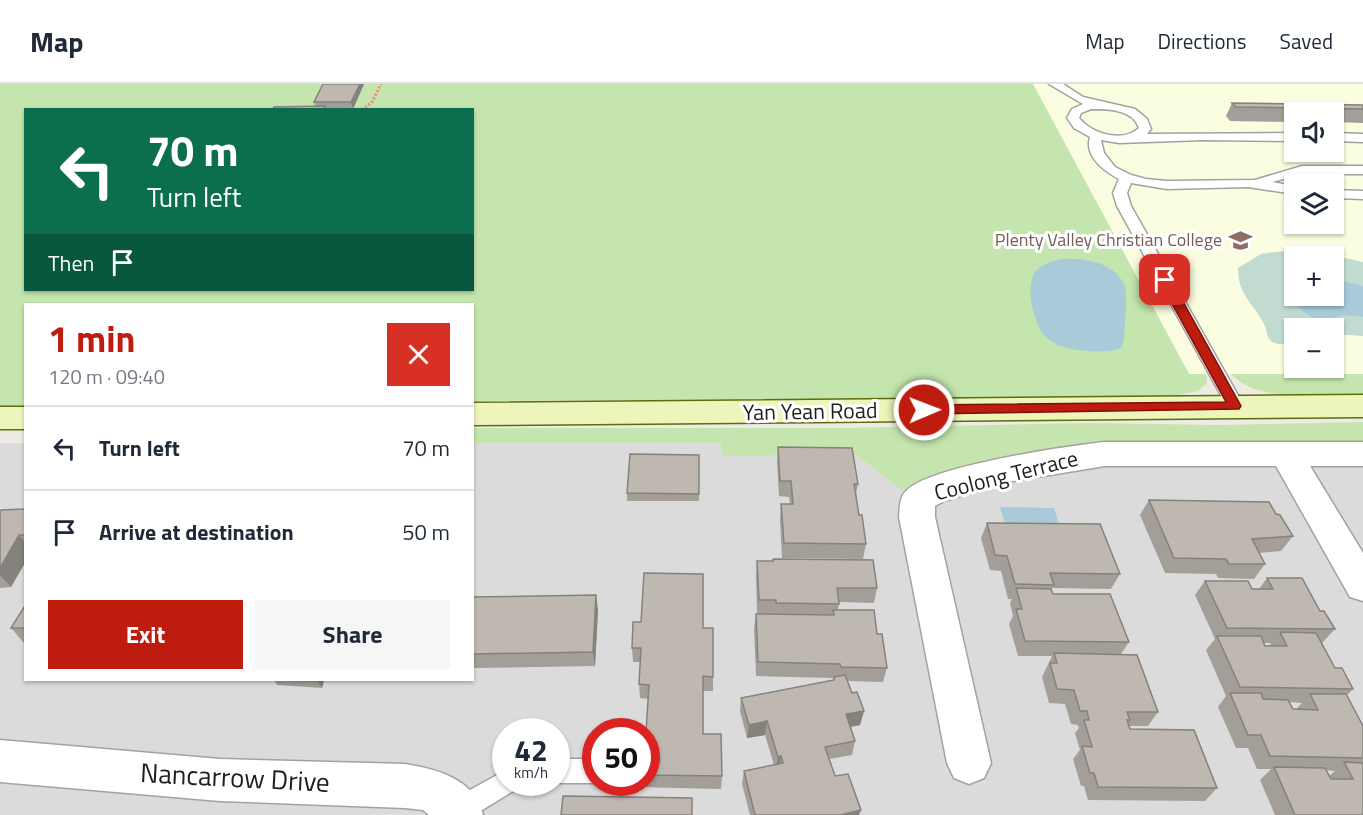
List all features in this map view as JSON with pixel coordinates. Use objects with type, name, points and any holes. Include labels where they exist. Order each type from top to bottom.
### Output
[{"type":"main road","name":"Yan Yean Road","points":[[474,414],[1363,406]]},
{"type":"main road","points":[[0,418],[24,418]]},
{"type":"street","name":"Coolong Terrace","points":[[969,763],[917,517],[918,500],[925,494],[947,485],[1074,457],[1105,454],[1363,454]]},
{"type":"street","points":[[1286,455],[1363,586]]},
{"type":"street","name":"Nancarrow Drive","points":[[0,761],[220,780],[405,786],[433,789],[459,812]]},
{"type":"lane","points":[[1055,84],[1079,99],[1128,111],[1142,120],[1204,136]]},
{"type":"lane","points":[[1055,84],[1073,118],[1081,127],[1096,135],[1128,138],[1284,137]]},
{"type":"lane","points":[[1073,118],[1076,111],[1099,105]]},
{"type":"lane","points":[[1128,138],[1142,133],[1145,124],[1142,120]]},
{"type":"lane","points":[[1096,135],[1094,142],[1100,158],[1112,173],[1126,178],[1167,184],[1247,183],[1284,189]]},
{"type":"lane","points":[[1344,137],[1363,138]]},
{"type":"lane","points":[[1247,183],[1302,170],[1363,170]]},
{"type":"lane","points":[[1126,178],[1120,193],[1124,206],[1235,406]]},
{"type":"lane","points":[[1344,194],[1363,195]]},
{"type":"lane","points":[[459,812],[492,791]]},
{"type":"path","points":[[364,108],[372,102],[381,84]]},
{"type":"shaded area","name":"Plenty Valley Christian College","points":[[1033,84],[1363,84],[1363,374],[1344,374],[1344,318],[1284,318],[1284,374],[1189,374]]},
{"type":"shaded area","points":[[1284,251],[1284,306],[1344,306],[1344,258],[1363,262],[1363,336],[1344,335],[1344,318],[1284,318],[1284,344],[1271,341],[1260,316],[1243,292],[1238,268],[1261,254]]},
{"type":"shaded area","points":[[0,443],[24,443],[24,681],[474,681],[474,443],[721,443],[722,456],[856,455],[903,491],[912,483],[934,476],[1074,447],[1363,445],[1363,815],[0,815]]},
{"type":"green space","points":[[0,84],[1033,84],[1189,374],[1206,374],[1207,383],[1198,391],[1170,397],[474,401],[474,303],[24,303],[24,406],[0,406]]},
{"type":"green space","points":[[1231,374],[1284,374],[1284,378],[1344,378],[1344,374],[1363,374],[1363,395],[1293,396],[1258,390],[1243,384]]},
{"type":"green space","points":[[1363,422],[1363,445],[1074,447],[934,476],[912,483],[903,491],[856,455],[722,456],[721,443],[474,443],[474,428],[842,428],[1087,423],[1218,425]]},
{"type":"water","points":[[1063,259],[1080,259],[1098,263],[1107,267],[1121,279],[1126,297],[1124,340],[1121,348],[1100,352],[1073,349],[1052,342],[1038,326],[1032,306],[1033,277],[1043,266]]},
{"type":"water","points":[[1344,281],[1363,286],[1363,317],[1316,318],[1298,306],[1344,306]]},
{"type":"water","points":[[1000,507],[1054,508],[1059,524],[1005,523]]},
{"type":"building","points":[[323,84],[360,84],[351,102],[314,102]]},
{"type":"building","points":[[1232,103],[1284,104],[1284,108],[1236,107]]},
{"type":"building","points":[[1344,105],[1363,105],[1363,109],[1344,109]]},
{"type":"building","points":[[325,106],[324,108],[274,107]]},
{"type":"building","points":[[778,447],[852,448],[858,484],[854,484],[866,544],[784,543],[781,504],[793,504],[791,481],[780,481]]},
{"type":"building","points":[[630,454],[699,455],[699,494],[627,493]]},
{"type":"building","points":[[1149,500],[1269,502],[1293,536],[1252,539],[1265,564],[1229,564],[1226,559],[1174,558]]},
{"type":"building","points":[[24,509],[24,535],[19,535],[0,568],[0,511]]},
{"type":"building","points":[[987,523],[1100,524],[1120,574],[1050,573],[1054,585],[1015,584],[1007,556],[995,555]]},
{"type":"building","points":[[773,559],[873,560],[877,588],[837,588],[839,604],[776,603],[776,600],[759,600],[757,561],[773,561]]},
{"type":"building","points":[[644,573],[703,574],[703,628],[713,628],[713,677],[703,676],[703,734],[721,734],[722,776],[660,775],[660,718],[647,718],[649,685],[639,684],[641,648],[632,648],[633,622],[641,622]]},
{"type":"building","points":[[1267,578],[1302,578],[1320,611],[1324,611],[1335,629],[1227,628],[1205,581],[1248,581],[1252,589],[1273,589]]},
{"type":"building","points":[[1016,588],[1051,589],[1053,594],[1110,594],[1129,642],[1025,641],[1016,609],[1022,609]]},
{"type":"building","points":[[596,595],[593,652],[474,654],[474,597]]},
{"type":"building","points":[[24,607],[24,628],[11,628]]},
{"type":"building","points":[[833,610],[874,610],[877,634],[882,634],[887,668],[841,667],[840,664],[758,662],[756,614],[834,615]]},
{"type":"building","points":[[1280,632],[1316,633],[1335,668],[1342,668],[1353,689],[1240,687],[1217,636],[1261,636],[1265,646],[1287,646]]},
{"type":"building","points":[[1054,653],[1137,655],[1158,712],[1127,712],[1130,729],[1194,730],[1217,788],[1098,787],[1094,773],[1090,773],[1082,746],[1092,747],[1084,720],[1089,720],[1087,711],[1080,711],[1074,690],[1057,689],[1050,663],[1057,663]]},
{"type":"building","points":[[845,675],[852,693],[857,692],[864,711],[846,714],[855,741],[825,747],[835,776],[848,774],[861,810],[840,815],[755,815],[744,771],[783,763],[781,756],[778,757],[767,721],[749,725],[741,698],[834,680],[834,677]]},
{"type":"building","points":[[1230,693],[1261,693],[1263,699],[1288,700],[1293,709],[1318,710],[1310,694],[1346,694],[1363,726],[1363,758],[1270,756],[1261,735],[1248,735]]},
{"type":"building","points":[[1344,762],[1363,763],[1363,815],[1295,815],[1274,767],[1325,768],[1331,779],[1353,779]]},
{"type":"building","points":[[563,796],[692,798],[692,815],[561,815]]},
{"type":"place","name":"Plenty Valley Christian College","points":[[1240,240]]},
{"type":"route","points":[[924,410],[1235,406],[1165,280]]}]
